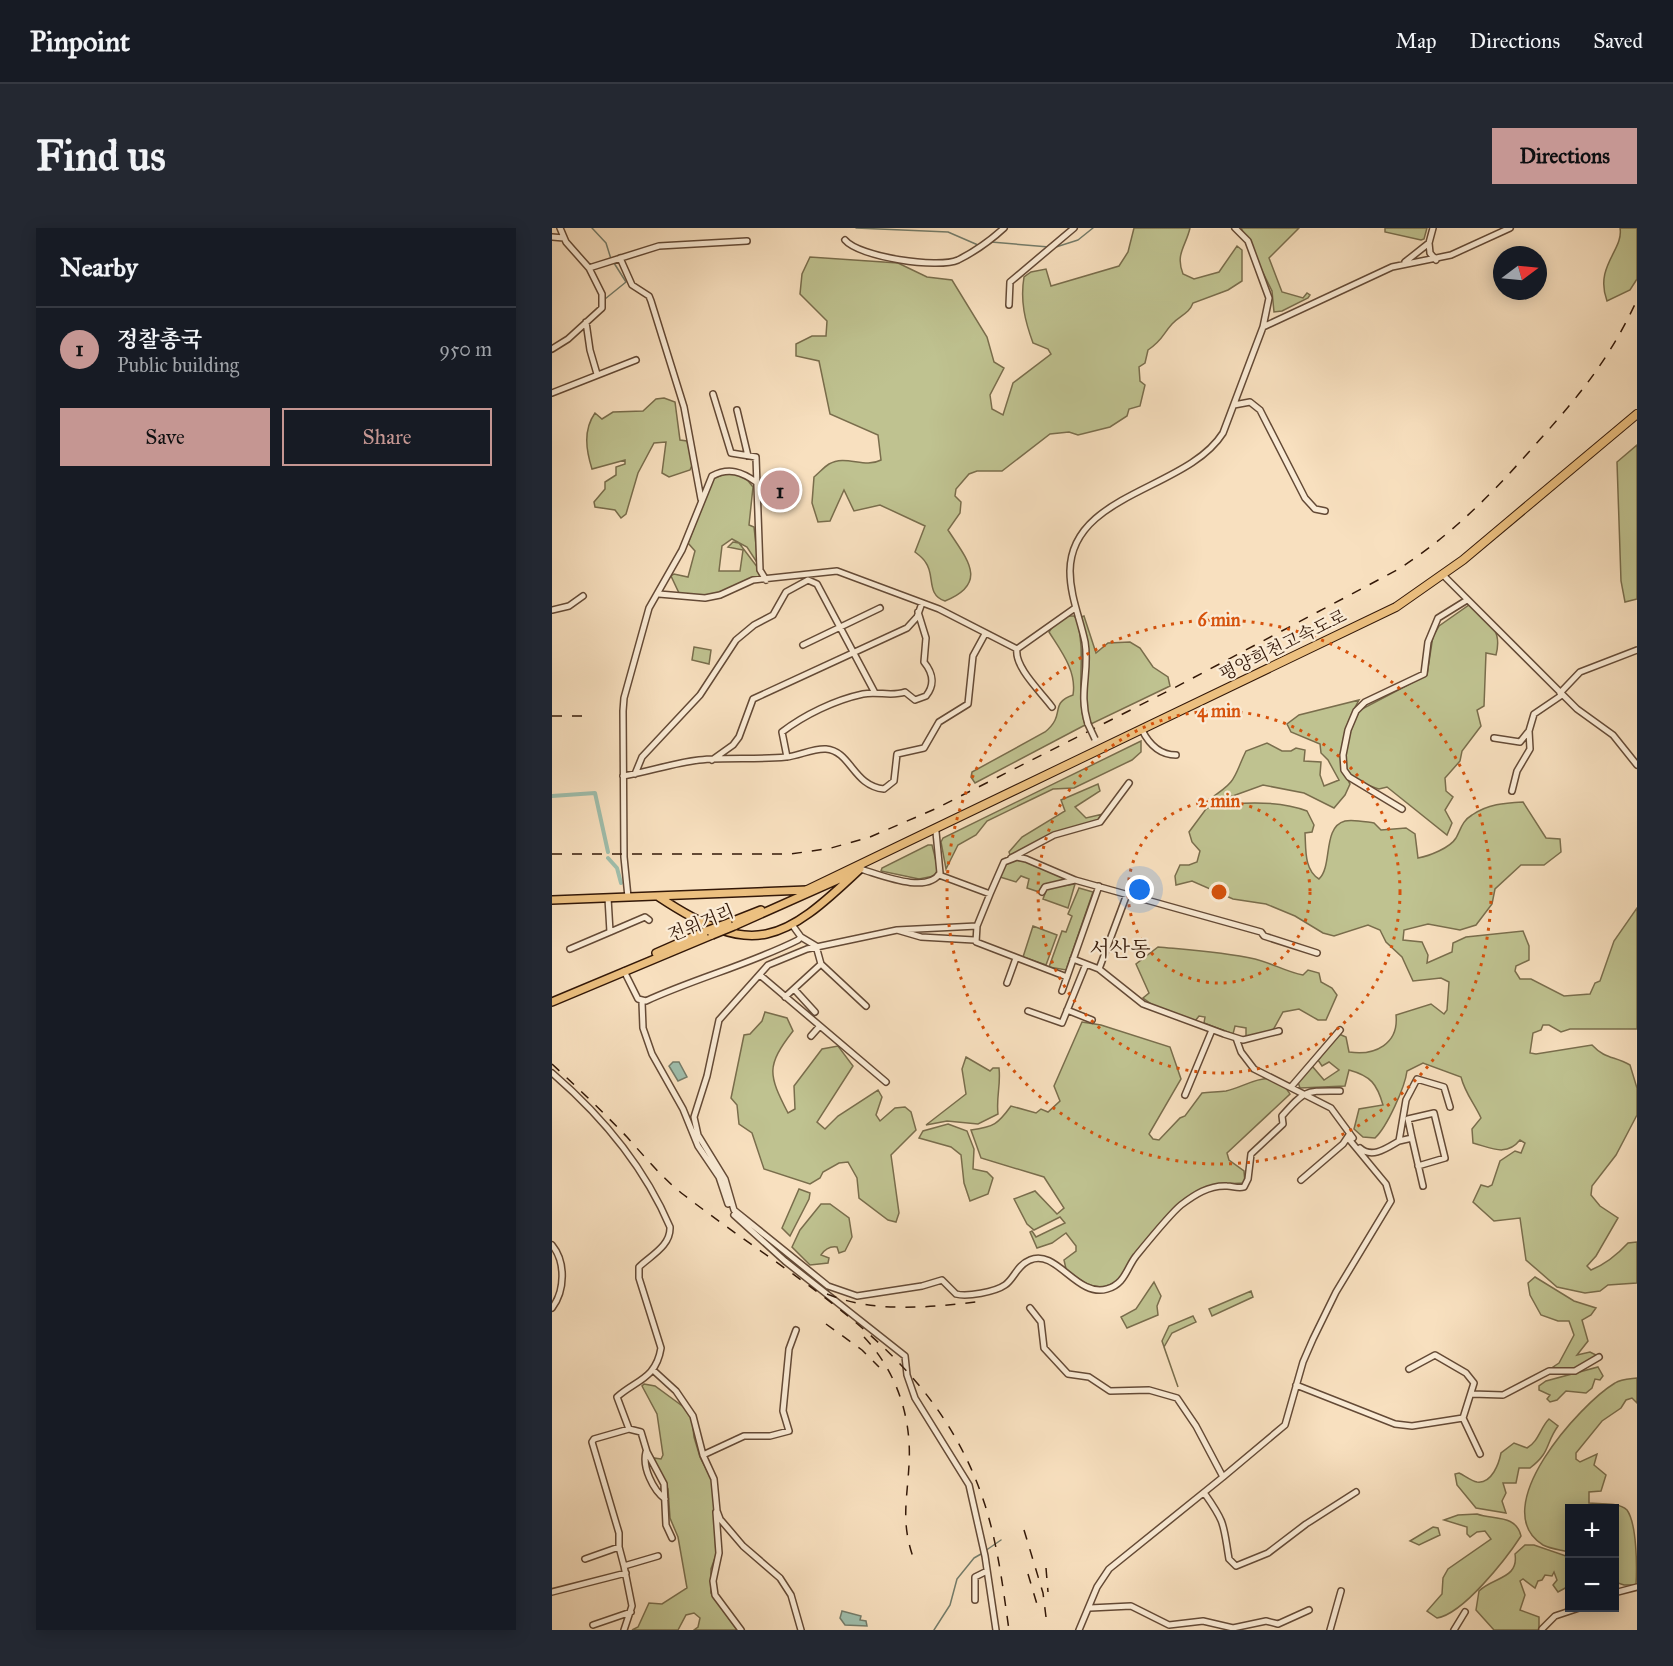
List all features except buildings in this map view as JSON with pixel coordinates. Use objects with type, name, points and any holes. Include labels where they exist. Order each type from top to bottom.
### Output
[{"type":"highway","name":"평양희천고속도로","points":[[860,869],[1376,617],[1445,576],[1637,415]]},
{"type":"highway","name":"평양희천고속도로","points":[[807,890],[1101,751]]},
{"type":"main road","points":[[659,897],[708,926],[740,936],[772,934],[794,926],[827,900],[860,869]]},
{"type":"main road","name":"전위거리","points":[[552,1000],[860,869]]},
{"type":"main road","points":[[552,900],[807,890]]},
{"type":"main road","name":"전위거리","points":[[731,924],[807,890]]},
{"type":"main road","name":"전위거리","points":[[552,1000],[709,933]]},
{"type":"street","points":[[552,349],[602,308],[603,300],[589,268],[564,238],[560,228]]},
{"type":"street","points":[[845,240],[851,246],[891,259],[954,261],[1004,228]]},
{"type":"street","points":[[1010,305],[1010,282],[1074,228]]},
{"type":"street","points":[[1101,751],[1082,705],[1085,646],[1075,608],[1070,569],[1074,544],[1080,535],[1118,501],[1184,470],[1205,454],[1223,433],[1268,311],[1267,290],[1248,241],[1235,228]]},
{"type":"street","points":[[1433,228],[1429,243],[1430,253],[1436,260]]},
{"type":"street","points":[[1403,263],[1436,260],[1510,228]]},
{"type":"street","points":[[552,237],[564,238]]},
{"type":"street","points":[[589,268],[659,246],[747,241]]},
{"type":"street","points":[[1263,327],[1403,263],[1429,243]]},
{"type":"street","points":[[620,258],[632,285],[649,296],[653,306],[684,407],[701,499]]},
{"type":"street","points":[[586,322],[590,350],[597,374]]},
{"type":"street","points":[[552,393],[636,360]]},
{"type":"street","points":[[714,394],[731,453],[756,457],[760,570],[766,580]]},
{"type":"street","points":[[1234,405],[1250,402],[1260,410],[1305,498],[1315,509],[1325,511]]},
{"type":"street","points":[[737,410],[748,456]]},
{"type":"street","points":[[628,897],[623,776],[624,698],[650,608],[682,550],[712,476],[724,471],[740,473],[756,482]]},
{"type":"street","points":[[659,594],[705,598],[720,595],[753,580],[837,571],[939,609],[1017,649]]},
{"type":"street","points":[[1445,576],[1561,694],[1613,735],[1637,765]]},
{"type":"street","points":[[635,774],[642,757],[681,718],[700,695],[736,640],[754,625],[777,611],[786,592],[799,584],[813,580],[875,693]]},
{"type":"street","points":[[552,610],[569,606],[583,596]]},
{"type":"street","points":[[1402,809],[1354,782],[1344,770],[1343,755],[1348,730],[1356,711],[1365,702],[1424,674],[1428,642],[1438,618],[1467,600]]},
{"type":"street","points":[[711,761],[733,745],[739,737],[753,699],[907,628],[922,603]]},
{"type":"street","points":[[803,645],[880,608]]},
{"type":"street","points":[[1017,649],[1075,608]]},
{"type":"street","points":[[787,757],[781,736],[786,729],[816,712],[864,693],[895,695],[905,692],[915,700],[926,696],[931,690],[931,670],[923,656],[926,638],[918,612]]},
{"type":"street","points":[[623,776],[684,762],[787,757],[825,748],[835,751],[859,779],[884,789],[891,785],[897,754],[924,748],[939,722],[968,704],[973,656],[985,634]]},
{"type":"street","points":[[1017,649],[1017,658],[1027,678],[1038,687],[1052,707]]},
{"type":"street","points":[[1494,738],[1520,742],[1529,731],[1538,709],[1561,694],[1580,672],[1637,650]]},
{"type":"street","points":[[1142,731],[1151,744],[1160,751],[1176,755]]},
{"type":"street","points":[[1512,791],[1517,771],[1530,749],[1529,731]]},
{"type":"street","points":[[974,940],[999,868],[1010,859],[1054,835],[1100,822],[1129,783]]},
{"type":"street","points":[[860,869],[918,883],[933,880],[939,874],[936,832]]},
{"type":"street","points":[[1010,859],[1017,857],[1036,862],[1075,880],[1261,932],[1264,936],[1317,953]]},
{"type":"street","points":[[939,874],[990,894]]},
{"type":"street","points":[[1042,892],[1045,887],[1075,880]]},
{"type":"street","points":[[1062,991],[1100,886]]},
{"type":"street","points":[[1099,969],[1126,894]]},
{"type":"street","points":[[608,898],[610,932]]},
{"type":"street","points":[[570,949],[645,917],[649,920]]},
{"type":"street","points":[[794,926],[801,937],[816,946],[822,964],[866,1006]]},
{"type":"street","points":[[977,926],[897,930],[816,946],[768,965],[719,1020],[707,1076],[691,1119],[698,1146],[719,1177],[730,1210],[739,1221],[906,1356],[907,1374],[915,1398],[969,1485],[984,1553],[996,1630]]},
{"type":"street","points":[[897,930],[921,937],[974,940],[1067,977]]},
{"type":"street","points":[[642,1002],[692,980],[713,976],[782,948],[801,937]]},
{"type":"street","points":[[1007,982],[1016,958]]},
{"type":"street","points":[[1073,959],[1099,969],[1143,1004],[1212,1030],[1236,1038],[1249,1039],[1279,1031]]},
{"type":"street","points":[[785,997],[822,964]]},
{"type":"street","points":[[1028,1011],[1062,1023],[1086,964]]},
{"type":"street","points":[[624,971],[638,999],[642,1002],[646,1039],[698,1135],[725,1179],[734,1210],[800,1265],[837,1291],[857,1296],[922,1287],[942,1280],[956,1294],[971,1294],[1005,1286],[1025,1262],[1038,1258],[1054,1263],[1089,1288],[1100,1291],[1114,1287],[1123,1281],[1136,1256],[1180,1206],[1205,1190],[1218,1186],[1244,1186],[1248,1179],[1251,1154],[1283,1124],[1282,1116],[1302,1094],[1310,1091],[1340,1091]]},
{"type":"street","points":[[760,975],[886,1082]]},
{"type":"street","points":[[794,989],[815,1012]]},
{"type":"street","points":[[1067,1010],[1092,1020]]},
{"type":"street","points":[[811,1036],[819,1027]]},
{"type":"street","points":[[1185,1095],[1212,1030]]},
{"type":"street","points":[[1291,1087],[1340,1030]]},
{"type":"street","points":[[1079,1630],[1097,1587],[1109,1569],[1205,1494],[1285,1425],[1303,1362],[1336,1292],[1391,1201],[1386,1184],[1349,1136],[1331,1108],[1254,1069],[1241,1052],[1236,1038]]},
{"type":"street","points":[[552,1073],[600,1118],[625,1147],[670,1227],[668,1238],[641,1264],[638,1272],[661,1348],[653,1370],[638,1384],[617,1397],[628,1428]]},
{"type":"street","points":[[1400,1142],[1406,1100],[1415,1080],[1441,1084],[1447,1093],[1450,1107]]},
{"type":"street","points":[[1418,1166],[1445,1158],[1434,1113],[1408,1119],[1418,1166],[1423,1186]]},
{"type":"street","points":[[1349,1136],[1360,1148],[1369,1153],[1379,1152],[1412,1138]]},
{"type":"street","points":[[1301,1180],[1349,1136]]},
{"type":"street","points":[[552,1245],[559,1259],[561,1276],[560,1295],[552,1308]]},
{"type":"street","points":[[1030,1308],[1041,1322],[1044,1348],[1068,1374],[1089,1377],[1110,1391],[1149,1390],[1177,1398],[1196,1426],[1223,1478]]},
{"type":"street","points":[[703,1455],[744,1436],[770,1436],[789,1431],[783,1411],[789,1349],[795,1330]]},
{"type":"street","points":[[1409,1369],[1435,1355],[1473,1380],[1472,1394],[1463,1418],[1480,1454]]},
{"type":"street","points":[[1472,1394],[1503,1395],[1549,1371],[1575,1371],[1599,1357]]},
{"type":"street","points":[[653,1370],[676,1390],[693,1416],[703,1455],[714,1479],[719,1553],[713,1581],[715,1595],[741,1630]]},
{"type":"street","points":[[1296,1385],[1395,1424],[1412,1426],[1463,1418]]},
{"type":"street","points":[[624,1630],[631,1612],[632,1598],[619,1547],[619,1533],[592,1442],[594,1439],[628,1428],[641,1432],[646,1452],[664,1484],[666,1525],[672,1538]]},
{"type":"street","points":[[646,1452],[645,1463],[652,1481],[665,1498]]},
{"type":"street","points":[[1205,1494],[1222,1520],[1227,1533],[1229,1559],[1236,1566],[1268,1552],[1356,1492]]},
{"type":"street","points":[[717,1511],[720,1519],[743,1546],[780,1578],[791,1595],[801,1630]]},
{"type":"street","points":[[585,1559],[619,1547]]},
{"type":"street","points":[[624,1566],[658,1556]]},
{"type":"street","points":[[975,1600],[975,1576],[987,1571]]},
{"type":"street","points":[[552,1592],[626,1573]]},
{"type":"street","points":[[1619,1592],[1637,1587]]},
{"type":"street","points":[[1330,1630],[1341,1590]]},
{"type":"street","points":[[1090,1608],[1131,1606],[1169,1625],[1203,1621],[1233,1628],[1266,1621],[1278,1624],[1309,1610]]},
{"type":"street","points":[[593,1625],[631,1612]]},
{"type":"street","points":[[1454,1630],[1465,1612]]},
{"type":"street","points":[[1542,1629],[1555,1616],[1567,1612]]},
{"type":"green space","points":[[1134,228],[1190,228],[1180,261],[1183,274],[1194,279],[1219,272],[1237,246],[1242,250],[1242,281],[1228,290],[1193,303],[1189,310],[1175,321],[1160,340],[1148,350],[1145,363],[1139,367],[1140,381],[1145,385],[1140,406],[1129,409],[1127,416],[1110,427],[1078,435],[1069,432],[1050,434],[1002,471],[977,471],[969,474],[956,489],[955,496],[961,502],[960,513],[948,530],[967,560],[970,569],[967,586],[959,594],[945,601],[939,598],[933,590],[929,568],[915,552],[925,526],[880,505],[854,511],[844,490],[830,521],[818,522],[812,503],[814,477],[835,461],[868,463],[881,460],[878,435],[830,414],[819,361],[796,356],[796,344],[812,336],[826,336],[827,321],[800,294],[802,274],[810,257],[898,263],[927,277],[952,280],[987,337],[994,362],[1004,368],[990,395],[992,409],[1003,415],[1013,383],[1051,354],[1048,349],[1033,343],[1024,311],[1024,277],[1031,272],[1046,269],[1051,286],[1119,266],[1128,252]]},
{"type":"green space","points":[[1241,228],[1299,228],[1269,258],[1282,292],[1303,298],[1307,293],[1310,295],[1308,298],[1282,311],[1274,312],[1272,291]]},
{"type":"green space","points":[[1385,228],[1427,228],[1424,239],[1421,240],[1385,232]]},
{"type":"green space","points":[[1620,228],[1637,228],[1637,279],[1630,290],[1607,301],[1604,278],[1606,268],[1618,244]]},
{"type":"green space","points":[[664,398],[675,402],[680,440],[687,441],[693,463],[690,470],[669,477],[662,473],[666,442],[654,443],[638,473],[626,514],[621,518],[615,510],[595,507],[594,502],[605,489],[605,482],[616,475],[616,467],[625,464],[625,460],[592,469],[588,455],[587,433],[595,413],[602,419],[613,412],[643,411],[656,399]]},
{"type":"green space","points":[[1637,445],[1637,599],[1625,602],[1621,581],[1617,462]]},
{"type":"green space","points":[[729,472],[745,477],[753,487],[749,525],[754,527],[758,564],[747,547],[732,539],[722,546],[719,571],[740,571],[743,550],[728,547],[733,542],[739,543],[758,568],[760,578],[713,594],[679,593],[671,576],[674,574],[688,577],[695,551],[688,543],[713,479]]},
{"type":"green space","points":[[1469,605],[1492,626],[1496,632],[1498,646],[1496,655],[1486,653],[1484,706],[1477,710],[1481,726],[1462,751],[1460,761],[1445,778],[1446,791],[1453,797],[1445,810],[1452,823],[1447,835],[1387,787],[1379,789],[1349,774],[1345,763],[1345,748],[1360,710],[1427,675],[1433,636],[1439,626]]},
{"type":"green space","points":[[1074,616],[1077,619],[1080,633],[1081,699],[1085,725],[975,783],[971,777],[972,772],[1045,732],[1055,720],[1061,702],[1073,695],[1074,686],[1070,670],[1049,632],[1056,621]]},
{"type":"green space","points":[[1084,616],[1096,653],[1108,643],[1130,642],[1140,648],[1153,667],[1168,677],[1170,686],[1091,724],[1085,708],[1088,671],[1081,617]]},
{"type":"green space","points":[[694,647],[711,650],[709,664],[692,660]]},
{"type":"green space","points":[[1359,700],[1349,720],[1343,742],[1343,763],[1350,784],[1345,795],[1334,808],[1304,793],[1263,785],[1230,797],[1211,798],[1231,782],[1246,751],[1267,743],[1282,751],[1291,751],[1296,748],[1305,750],[1304,761],[1321,762],[1320,775],[1324,786],[1339,780],[1328,760],[1321,753],[1320,744],[1291,732],[1287,724],[1299,715]]},
{"type":"green space","points":[[1141,741],[1141,752],[1132,760],[1074,788],[1053,789],[987,821],[976,835],[958,845],[946,869],[941,842],[943,838]]},
{"type":"green space","points":[[1098,784],[1100,791],[1075,807],[1086,818],[1103,814],[1098,820],[1057,832],[1010,855],[1009,852],[1022,837],[1065,811],[1061,800]]},
{"type":"green space","points":[[1523,802],[1546,838],[1560,839],[1561,852],[1544,865],[1521,865],[1495,889],[1492,904],[1476,925],[1460,930],[1428,924],[1404,930],[1403,940],[1422,942],[1428,955],[1427,963],[1452,952],[1453,943],[1466,937],[1523,931],[1529,946],[1529,960],[1516,966],[1515,971],[1520,979],[1531,979],[1564,996],[1590,994],[1595,983],[1600,981],[1614,941],[1637,908],[1637,1029],[1570,1029],[1561,1032],[1549,1025],[1543,1025],[1541,1030],[1533,1033],[1530,1053],[1592,1045],[1606,1055],[1630,1065],[1637,1088],[1637,1115],[1616,1155],[1592,1186],[1591,1195],[1600,1206],[1618,1218],[1596,1256],[1587,1266],[1591,1270],[1596,1268],[1611,1259],[1628,1243],[1637,1242],[1637,1283],[1608,1285],[1600,1291],[1585,1293],[1557,1287],[1526,1260],[1520,1218],[1494,1221],[1473,1202],[1481,1185],[1488,1187],[1492,1185],[1500,1161],[1515,1151],[1521,1153],[1525,1143],[1520,1140],[1509,1148],[1498,1150],[1473,1143],[1472,1129],[1481,1118],[1461,1077],[1423,1063],[1407,1071],[1395,1106],[1375,1138],[1363,1137],[1354,1129],[1359,1109],[1383,1105],[1375,1086],[1368,1078],[1349,1070],[1345,1086],[1300,1088],[1298,1082],[1312,1066],[1324,1080],[1339,1070],[1329,1062],[1322,1066],[1318,1060],[1339,1034],[1346,1037],[1349,1052],[1368,1052],[1376,1050],[1389,1041],[1394,1034],[1396,1015],[1431,1004],[1444,1014],[1447,1010],[1449,982],[1441,978],[1413,981],[1402,957],[1386,942],[1380,930],[1368,925],[1334,936],[1323,933],[1295,916],[1266,904],[1233,899],[1192,881],[1176,885],[1175,876],[1180,865],[1197,862],[1200,851],[1192,842],[1189,832],[1206,809],[1211,806],[1260,803],[1285,805],[1307,811],[1314,825],[1312,832],[1305,833],[1308,865],[1319,879],[1326,865],[1333,831],[1345,821],[1374,823],[1381,830],[1406,828],[1415,834],[1418,858],[1453,842],[1466,820],[1478,811],[1496,805]]},
{"type":"green space","points":[[932,845],[938,869],[934,876],[919,879],[881,871],[882,868]]},
{"type":"green space","points":[[1015,860],[1030,862],[1067,879],[1042,886],[1039,892],[1027,888],[1029,879],[1021,876],[1016,882],[1000,877],[1005,865]]},
{"type":"green space","points":[[1075,884],[1068,908],[1043,899],[1047,888]]},
{"type":"green space","points":[[1079,888],[1093,892],[1066,970],[1049,967],[1062,931],[1066,932],[1072,916],[1068,914]]},
{"type":"green space","points":[[1033,926],[1057,935],[1046,965],[1023,957]]},
{"type":"green space","points":[[1158,947],[1243,957],[1303,975],[1308,970],[1319,973],[1321,982],[1332,988],[1337,995],[1326,1020],[1318,1020],[1299,1009],[1283,1012],[1273,1030],[1246,1037],[1246,1028],[1235,1026],[1233,1034],[1204,1023],[1205,1017],[1199,1016],[1195,1021],[1154,1006],[1143,998],[1149,993],[1136,964]]},
{"type":"green space","points":[[765,1012],[787,1018],[793,1031],[778,1053],[773,1071],[777,1089],[788,1113],[795,1109],[794,1086],[822,1049],[838,1046],[853,1066],[817,1122],[825,1129],[838,1116],[878,1090],[882,1097],[876,1115],[880,1121],[895,1108],[905,1107],[911,1112],[916,1130],[891,1155],[899,1213],[896,1222],[888,1220],[859,1198],[857,1178],[848,1162],[839,1163],[823,1172],[820,1178],[810,1184],[764,1169],[752,1133],[739,1124],[737,1105],[731,1098],[744,1035],[750,1034],[762,1021]]},
{"type":"green space","points":[[1082,1022],[1101,1025],[1170,1047],[1181,1079],[1149,1134],[1153,1139],[1159,1140],[1180,1118],[1185,1116],[1202,1093],[1226,1091],[1260,1079],[1268,1079],[1276,1080],[1290,1094],[1227,1153],[1229,1160],[1244,1171],[1245,1183],[1222,1184],[1177,1205],[1122,1278],[1099,1287],[1080,1280],[1066,1269],[1064,1260],[1076,1251],[1076,1246],[1066,1233],[1052,1243],[1037,1248],[1030,1232],[1032,1231],[1036,1237],[1065,1223],[1060,1217],[1034,1230],[1027,1224],[1014,1199],[1035,1191],[1057,1214],[1064,1208],[1044,1177],[981,1158],[971,1130],[995,1124],[1011,1106],[1036,1113],[1041,1109],[1048,1112],[1060,1101],[1054,1086]]},
{"type":"green space","points":[[966,1057],[990,1071],[993,1068],[999,1068],[998,1114],[978,1124],[947,1121],[926,1125],[966,1094],[962,1069]]},
{"type":"green space","points":[[948,1124],[967,1131],[974,1149],[973,1169],[987,1172],[993,1178],[988,1194],[970,1201],[964,1183],[961,1155],[951,1147],[919,1138],[923,1131]]},
{"type":"green space","points":[[799,1189],[810,1193],[809,1199],[790,1236],[782,1228]]},
{"type":"green space","points":[[821,1204],[830,1204],[849,1218],[852,1237],[845,1251],[839,1253],[837,1247],[834,1247],[824,1251],[821,1255],[829,1258],[828,1263],[810,1265],[792,1247],[800,1230]]},
{"type":"green space","points":[[1535,1277],[1574,1301],[1596,1308],[1591,1315],[1582,1320],[1588,1341],[1577,1355],[1590,1352],[1596,1355],[1587,1363],[1570,1369],[1553,1367],[1559,1363],[1574,1335],[1569,1321],[1558,1321],[1541,1315],[1530,1295],[1528,1283]]},
{"type":"green space","points":[[1154,1282],[1161,1296],[1157,1306],[1158,1315],[1127,1328],[1121,1317],[1136,1309]]},
{"type":"green space","points":[[1251,1291],[1253,1297],[1212,1316],[1209,1309]]},
{"type":"green space","points":[[1193,1316],[1196,1322],[1172,1333],[1164,1347],[1162,1341],[1169,1326]]},
{"type":"green space","points":[[1598,1367],[1603,1376],[1600,1380],[1595,1379],[1592,1388],[1586,1393],[1566,1391],[1557,1400],[1550,1402],[1547,1399],[1550,1395],[1539,1390],[1539,1386],[1546,1381]]},
{"type":"green space","points":[[1637,1378],[1637,1403],[1632,1398],[1626,1400],[1621,1408],[1602,1421],[1576,1453],[1576,1459],[1580,1462],[1597,1454],[1594,1465],[1606,1475],[1601,1491],[1589,1492],[1589,1503],[1609,1504],[1565,1504],[1565,1551],[1543,1545],[1528,1529],[1525,1507],[1531,1483],[1544,1458],[1581,1412],[1599,1395],[1625,1379]]},
{"type":"green space","points":[[644,1384],[655,1386],[685,1408],[692,1419],[700,1457],[713,1482],[716,1555],[711,1569],[711,1593],[737,1630],[694,1630],[698,1627],[700,1618],[694,1613],[686,1615],[678,1630],[632,1630],[638,1627],[649,1603],[662,1604],[687,1588],[678,1537],[670,1518],[668,1489],[654,1458],[661,1459],[663,1455],[657,1414],[642,1386]]},
{"type":"green space","points":[[1549,1419],[1558,1426],[1545,1452],[1530,1468],[1519,1468],[1516,1483],[1503,1483],[1506,1493],[1502,1501],[1506,1513],[1476,1508],[1457,1485],[1455,1474],[1459,1473],[1477,1482],[1487,1480],[1496,1467],[1501,1453],[1514,1443],[1527,1448],[1534,1442]]},
{"type":"green space","points":[[1619,1506],[1627,1510],[1630,1517],[1636,1546],[1636,1585],[1619,1583]]},
{"type":"green space","points":[[1477,1514],[1509,1521],[1518,1529],[1521,1536],[1495,1571],[1471,1596],[1459,1607],[1437,1618],[1427,1611],[1442,1594],[1443,1578],[1448,1569],[1491,1539],[1485,1531],[1477,1532],[1470,1537],[1467,1534],[1467,1527],[1444,1520],[1458,1515]]},
{"type":"green space","points":[[1433,1527],[1438,1528],[1440,1535],[1419,1545],[1410,1541]]},
{"type":"green space","points":[[1525,1545],[1534,1545],[1565,1556],[1565,1588],[1558,1592],[1553,1585],[1557,1580],[1554,1572],[1552,1576],[1545,1575],[1542,1580],[1538,1581],[1535,1588],[1523,1579],[1520,1581],[1525,1595],[1520,1610],[1539,1617],[1539,1630],[1494,1630],[1476,1610],[1479,1591],[1509,1573],[1515,1562],[1515,1554]]},
{"type":"shaded area","points":[[673,1062],[679,1062],[687,1077],[678,1081],[669,1066]]},
{"type":"shaded area","points":[[842,1611],[861,1616],[860,1620],[866,1621],[867,1626],[845,1625],[840,1618]]},
{"type":"waterway","points":[[592,228],[606,243],[611,259]]},
{"type":"waterway","points":[[856,228],[948,232],[978,245]]},
{"type":"waterway","points":[[1056,247],[1078,240],[1093,228]]},
{"type":"waterway","points":[[991,242],[1049,247]]},
{"type":"waterway","points":[[605,299],[626,282],[614,263]]},
{"type":"waterway","points":[[552,796],[595,793],[608,852]]},
{"type":"waterway","points":[[608,858],[617,868],[621,883]]},
{"type":"waterway","points":[[985,1551],[1001,1540]]},
{"type":"waterway","points":[[934,1630],[950,1605],[957,1579],[974,1558],[981,1554]]},
{"type":"railway","points":[[552,854],[791,854],[831,848],[870,837],[935,809],[1174,688],[1397,570],[1454,528],[1503,480],[1592,377],[1637,300]]},
{"type":"railway","points":[[552,716],[591,716]]},
{"type":"railway","points":[[552,1064],[609,1118],[676,1189],[819,1293],[861,1327],[899,1363],[934,1404],[963,1451],[990,1520],[1009,1630]]},
{"type":"railway","points":[[827,1294],[884,1307],[924,1307],[984,1301]]},
{"type":"railway","points":[[826,1324],[862,1350],[879,1367]]},
{"type":"railway","points":[[864,1337],[876,1351],[894,1380],[905,1413],[909,1447],[906,1522],[913,1557]]},
{"type":"railway","points":[[1024,1530],[1043,1593],[1047,1625]]},
{"type":"railway","points":[[1046,1568],[1048,1592]]},
{"type":"railway","points":[[1028,1574],[1039,1611]]},
{"type":"place","name":"정찰총국","points":[[780,490]]},
{"type":"district","name":"서산동","points":[[1120,949]]}]
